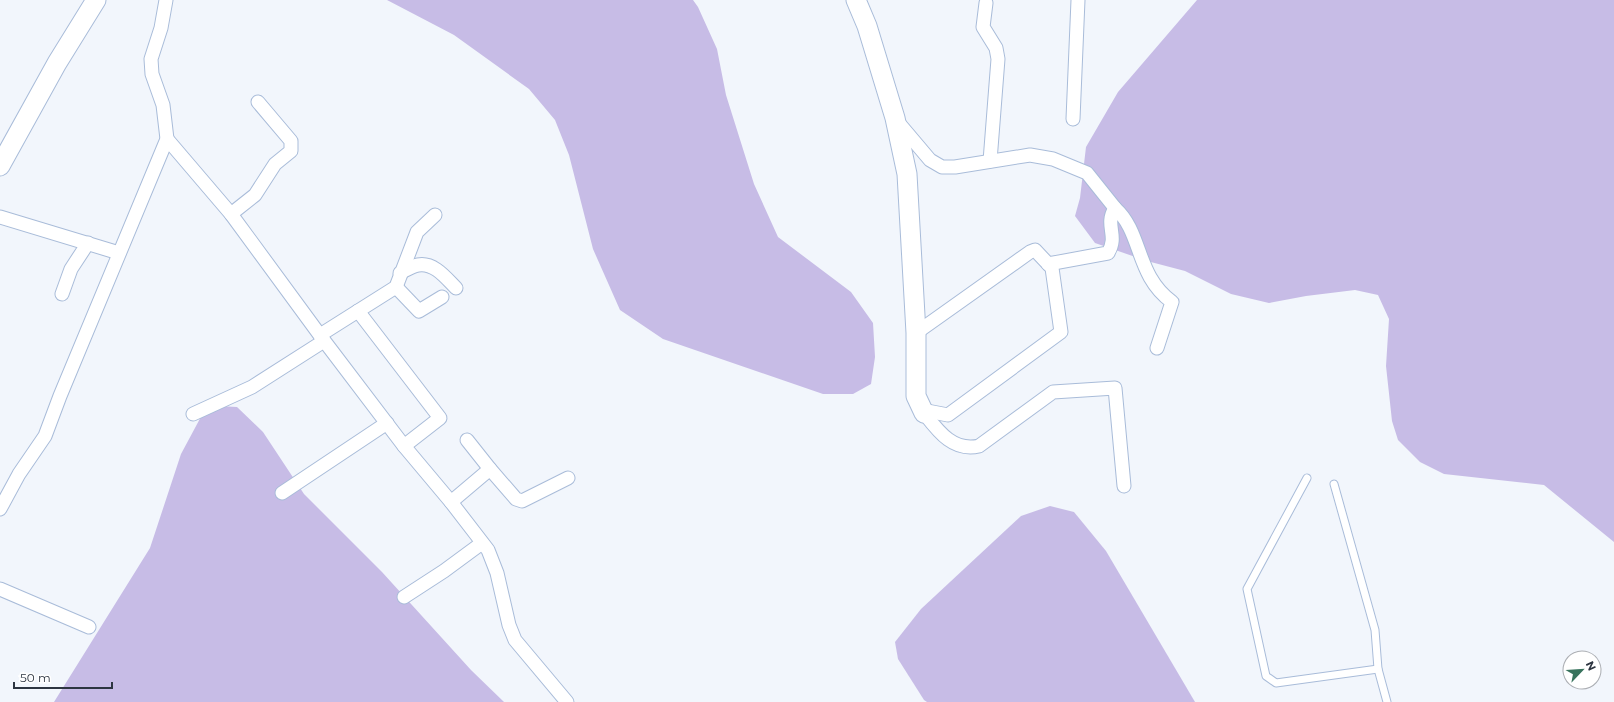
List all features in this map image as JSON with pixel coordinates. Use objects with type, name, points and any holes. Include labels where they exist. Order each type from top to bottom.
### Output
[{"type":"street","points":[[0,166],[57,63],[96,0]]},
{"type":"street","points":[[0,509],[19,474],[45,436],[167,139],[163,105],[152,74],[151,59],[161,28],[166,0]]},
{"type":"street","points":[[856,0],[867,26],[895,118],[907,174],[916,333],[916,396],[923,412],[939,432],[956,445],[969,448],[979,446],[1053,392],[1115,388],[1124,486]]},
{"type":"street","points":[[1073,119],[1078,0]]},
{"type":"street","points":[[986,3],[983,27],[996,48],[998,59],[990,161]]},
{"type":"street","points":[[231,214],[255,195],[275,164],[291,152],[291,141],[258,102]]},
{"type":"street","points":[[895,118],[930,160],[942,167],[955,168],[1030,155],[1054,159],[1087,173],[1124,217],[1151,281],[1161,294],[1172,302],[1157,348]]},
{"type":"street","points":[[167,139],[231,214],[404,446],[451,502],[488,550],[496,573],[514,640],[568,702]]},
{"type":"street","points":[[1048,264],[1108,253],[1113,245],[1110,216],[1115,208]]},
{"type":"street","points":[[193,414],[252,387],[358,311],[396,287],[400,273],[417,232],[435,215]]},
{"type":"street","points":[[0,217],[120,253]]},
{"type":"street","points":[[62,294],[71,269],[88,243]]},
{"type":"street","points":[[916,333],[1030,252],[1035,250],[1052,268],[1061,332],[948,415],[923,412]]},
{"type":"street","points":[[400,273],[418,264],[429,265],[440,272],[456,288]]},
{"type":"street","points":[[396,287],[419,311],[442,297]]},
{"type":"street","points":[[358,311],[440,418],[404,446]]},
{"type":"street","points":[[282,493],[341,456],[387,423]]},
{"type":"street","points":[[467,440],[516,499],[522,501],[568,478]]},
{"type":"street","points":[[451,502],[490,469]]},
{"type":"street","points":[[404,597],[444,571],[482,543]]},
{"type":"street","points":[[0,589],[89,627]]},
{"type":"lane","points":[[1307,478],[1247,589],[1266,676],[1276,683],[1378,669]]},
{"type":"lane","points":[[1334,484],[1376,630],[1378,669],[1386,702]]},
{"type":"shaded area","points":[[387,0],[693,0],[698,7],[717,49],[726,95],[754,184],[778,237],[851,292],[873,323],[875,357],[871,384],[853,394],[823,394],[663,339],[620,310],[593,249],[569,155],[555,120],[529,89],[454,35]]},
{"type":"shaded area","points":[[1197,0],[1614,0],[1614,542],[1544,485],[1444,474],[1420,462],[1398,440],[1392,421],[1386,366],[1389,319],[1378,295],[1355,290],[1306,296],[1269,303],[1231,294],[1185,271],[1147,261],[1095,243],[1075,216],[1080,198],[1086,147],[1118,92]]},
{"type":"shaded area","points":[[218,406],[237,407],[263,432],[304,494],[382,572],[471,670],[504,702],[54,702],[150,548],[181,454],[203,413]]},
{"type":"shaded area","points":[[1050,506],[1074,512],[1106,551],[1195,702],[927,702],[924,700],[898,659],[895,642],[921,609],[1021,516]]}]
